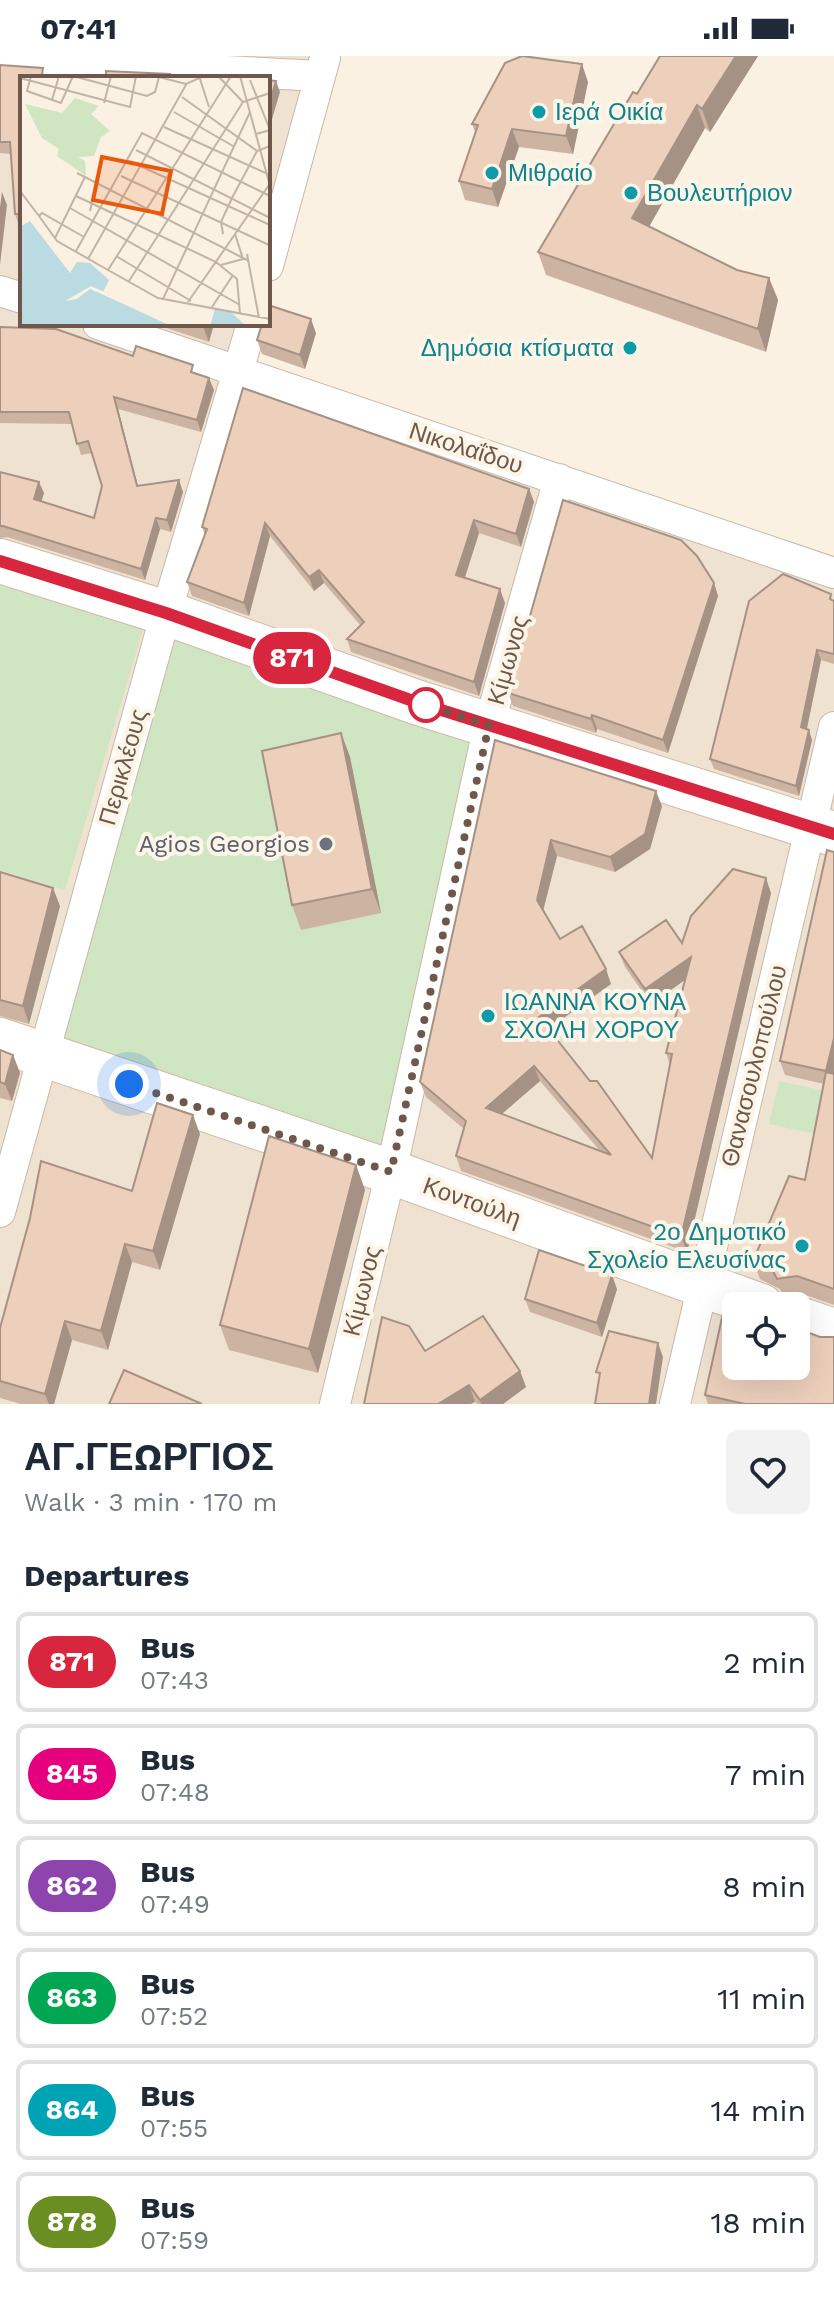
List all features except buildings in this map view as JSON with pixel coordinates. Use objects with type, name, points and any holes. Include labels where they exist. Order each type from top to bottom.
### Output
[{"type":"main road","points":[[0,561],[166,613],[489,725],[823,830]]},
{"type":"main road","name":"Κοντούλη","points":[[0,1040],[391,1172],[722,1292]]},
{"type":"main road","points":[[810,1323],[834,1331]]},
{"type":"street","points":[[0,59],[323,66],[270,259]]},
{"type":"street","points":[[0,291],[20,297]]},
{"type":"street","name":"Νικολαΐδου","points":[[104,326],[834,573]]},
{"type":"street","name":"Περικλέους","points":[[0,1212],[166,613],[251,326]]},
{"type":"street","name":"Κίμωνος","points":[[335,1404],[391,1172],[489,725],[559,479]]},
{"type":"street","name":"Θανασουλοπούλου","points":[[675,1404],[701,1285],[823,830],[834,727]]},
{"type":"shaded area","points":[[0,56],[316,56],[270,231],[270,76],[20,76],[20,326],[245,326],[233,374],[834,584],[834,1404],[0,1404]]},
{"type":"green space","points":[[0,574],[146,620],[65,890],[0,870]]},
{"type":"green space","points":[[175,635],[475,740],[379,1154],[57,1044]]},
{"type":"green space","points":[[779,1081],[830,1092],[820,1135],[769,1124]]},
{"type":"bus line","name":"871","points":[[0,561],[166,613],[416,702],[834,834]]},
{"type":"place","name":"Ιερά Οικία","points":[[539,112]]},
{"type":"place","name":"Μιθραίο","points":[[492,173]]},
{"type":"place","name":"Βουλευτήριον","points":[[631,193]]},
{"type":"place","name":"Δημόσια κτίσματα","points":[[630,348]]},
{"type":"place","name":"Agios Georgios","points":[[326,844]]},
{"type":"place","name":"ΙΩΑΝΝΑ ΚΟΥΝΑ ΣΧΟΛΗ ΧΟΡΟΥ","points":[[488,1016]]},
{"type":"place","name":"2ο Δημοτικό Σχολείο Ελευσίνας","points":[[802,1246]]},
{"type":"route","points":[[129,1084],[391,1172],[489,725],[416,702],[426,705]]}]
